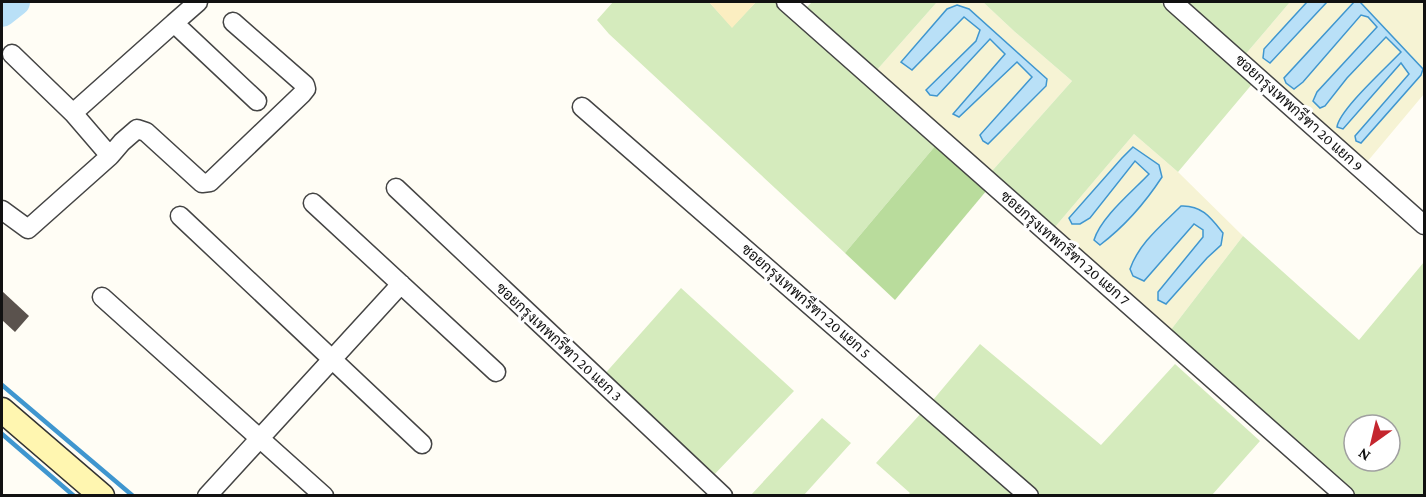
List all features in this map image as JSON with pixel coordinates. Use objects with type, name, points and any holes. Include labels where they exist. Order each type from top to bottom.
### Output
[{"type":"main road","points":[[2,410],[102,495]]},
{"type":"street","points":[[73,113],[198,2]]},
{"type":"street","name":"ซอยกรุงเทพกรีฑา 20 แยก 7","points":[[786,2],[1345,495]]},
{"type":"street","name":"ซอยกรุงเทพกรีฑา 20 แยก 9","points":[[1173,2],[1425,225]]},
{"type":"street","points":[[2,210],[28,230],[137,129],[146,132],[202,183],[210,182],[306,89],[305,85],[233,22]]},
{"type":"street","points":[[174,23],[257,101]]},
{"type":"street","points":[[12,54],[73,113],[110,156]]},
{"type":"street","name":"ซอยกรุงเทพกรีฑา 20 แยก 5","points":[[582,108],[1029,495]]},
{"type":"street","name":"ซอยกรุงเทพกรีฑา 20 แยก 3","points":[[396,188],[723,495]]},
{"type":"street","points":[[313,203],[496,372]]},
{"type":"street","points":[[180,216],[422,444]]},
{"type":"street","points":[[207,495],[400,284]]},
{"type":"street","points":[[102,297],[324,495]]},
{"type":"shaded area","points":[[937,2],[983,2],[1072,81],[992,171],[876,71]],"holes":[[[969,9],[1047,79],[1046,86],[988,144],[980,135],[1032,76],[1017,62],[959,117],[954,114],[1006,54],[990,39],[937,96],[926,90],[976,41],[981,30],[964,17]]]},
{"type":"shaded area","points":[[1290,2],[1307,2],[1264,49],[1270,63],[1327,2],[1354,3],[1295,89],[1362,15],[1368,17],[1377,26],[1317,92],[1313,101],[1325,106],[1385,36],[1401,52],[1346,110],[1343,129],[1401,63],[1409,74],[1355,136],[1361,143],[1421,76],[1423,69],[1360,2],[1424,2],[1424,94],[1367,162],[1244,56]]},
{"type":"shaded area","points":[[1134,134],[1178,172],[1243,236],[1170,331],[1055,227]]},
{"type":"green space","points":[[613,2],[709,2],[732,27],[756,2],[777,2],[936,145],[845,253],[609,34],[597,20]]},
{"type":"green space","points":[[812,2],[937,2],[876,71],[806,8]]},
{"type":"green space","points":[[983,2],[1160,2],[1253,83],[1178,172],[1134,134],[1055,227],[992,171],[1072,81]]},
{"type":"green space","points":[[1184,2],[1290,2],[1244,56]]},
{"type":"green space","points":[[936,145],[987,190],[895,300],[845,253]]},
{"type":"green space","points":[[1243,236],[1359,340],[1424,262],[1424,495],[1356,495],[1170,331]]},
{"type":"green space","points":[[681,288],[794,391],[711,478],[602,377]]},
{"type":"green space","points":[[980,344],[1101,445],[1175,364],[1260,441],[1212,495],[1040,495],[933,400]]},
{"type":"green space","points":[[923,411],[1019,495],[908,495],[910,493],[876,463]]},
{"type":"green space","points":[[822,418],[851,443],[804,495],[751,495]]},
{"type":"sand","points":[[709,2],[756,2],[732,28]]},
{"type":"water","points":[[1307,2],[1327,2],[1270,63],[1263,58],[1264,49]]},
{"type":"water","points":[[1354,2],[1360,2],[1423,69],[1421,75],[1361,143],[1356,141],[1355,136],[1409,74],[1401,63],[1343,129],[1337,127],[1354,100],[1401,52],[1386,37],[1347,78],[1325,106],[1320,108],[1313,101],[1317,92],[1377,27],[1368,17],[1361,15],[1303,82],[1294,89],[1286,83],[1284,78]]},
{"type":"water","points":[[957,5],[969,9],[1047,79],[1046,86],[988,144],[980,135],[1032,77],[1017,62],[959,117],[953,114],[1005,54],[990,39],[937,96],[930,95],[926,90],[976,41],[980,30],[964,17],[912,70],[901,62],[947,9]]},
{"type":"water","points":[[1133,147],[1159,165],[1162,177],[1134,214],[1100,245],[1094,240],[1103,223],[1149,174],[1135,161],[1090,218],[1080,224],[1072,224],[1069,218]]},
{"type":"water","points":[[1181,206],[1200,210],[1223,233],[1221,245],[1166,304],[1158,300],[1158,292],[1203,237],[1203,230],[1194,224],[1144,281],[1133,276],[1130,269],[1145,243]]},
{"type":"building","points":[[2,291],[29,316],[15,332],[2,320]]},
{"type":"waterway","points":[[2,13],[16,2]]},
{"type":"waterway","points":[[2,385],[133,496]]},
{"type":"waterway","points":[[2,434],[74,496]]}]
